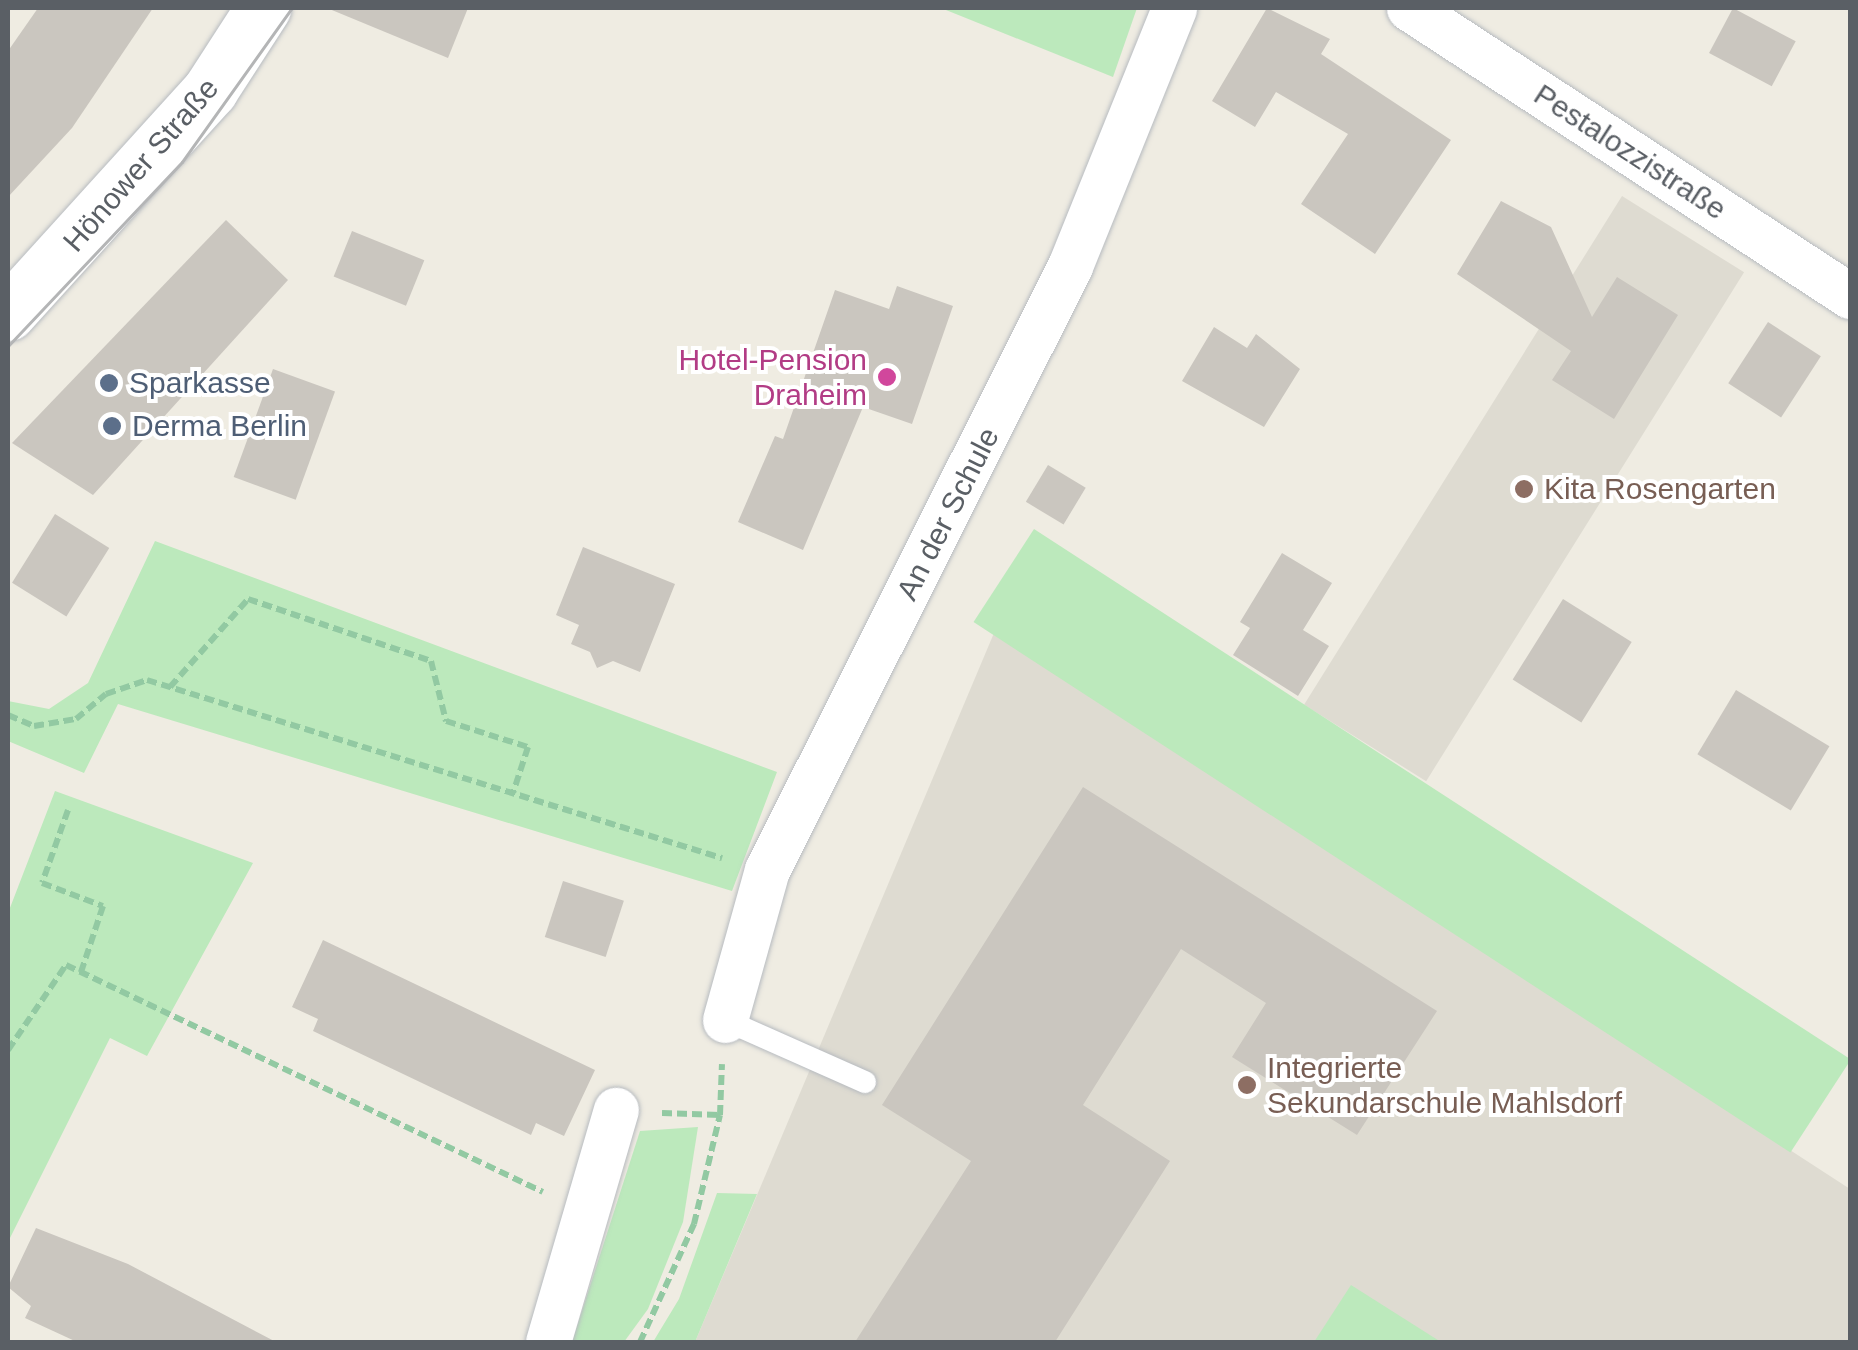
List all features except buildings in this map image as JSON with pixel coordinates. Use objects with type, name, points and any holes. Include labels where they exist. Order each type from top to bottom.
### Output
[{"type":"main road","name":"Hönower Straße","points":[[8,313],[210,90],[262,8]]},
{"type":"street","name":"An der Schule","points":[[725,1020],[767,870],[1070,266],[1174,8]]},
{"type":"street","name":"Pestalozzistraße","points":[[1409,8],[1850,296]]},
{"type":"street","points":[[548,1342],[616,1110]]},
{"type":"lane","points":[[725,1020],[864,1082]]},
{"type":"path","points":[[170,686],[248,600],[431,660],[446,720],[528,747],[513,793]]},
{"type":"path","points":[[8,715],[48,724],[76,719],[126,683],[170,686],[767,870]]},
{"type":"path","points":[[68,810],[42,883],[104,906],[81,972]]},
{"type":"path","points":[[8,1050],[66,964],[585,1211]]},
{"type":"path","points":[[640,1342],[694,1224],[720,1116],[725,1020]]},
{"type":"path","points":[[616,1110],[720,1116]]},
{"type":"shaded area","name":"Kita Rosengarten","points":[[1622,196],[1744,272],[1426,781],[1304,705]]},
{"type":"shaded area","name":"Integrierte Sekundarschule Mahlsdorf","points":[[994,633],[1850,1189],[1850,1342],[695,1342]]},
{"type":"green space","points":[[941,8],[1137,8],[1113,77]]},
{"type":"green space","points":[[1034,529],[1850,1059],[1790,1153],[974,622]]},
{"type":"green space","points":[[155,541],[777,772],[732,891],[118,704],[84,773],[8,741],[8,701],[49,709],[88,683]]},
{"type":"green space","points":[[55,791],[253,863],[147,1056],[110,1038],[8,1242],[8,913]]},
{"type":"green space","points":[[698,1127],[683,1222],[648,1309],[624,1342],[572,1342],[640,1131]]},
{"type":"green space","points":[[717,1193],[757,1194],[695,1342],[653,1342],[679,1299]]},
{"type":"green space","points":[[1351,1285],[1441,1342],[1314,1342]]},
{"type":"tram line","points":[[8,346],[182,162],[292,8]]},
{"type":"place","name":"Hotel-Pension Draheim","points":[[887,377]]},
{"type":"place","name":"Sparkasse","points":[[109,383]]},
{"type":"place","name":"Derma Berlin","points":[[112,426]]},
{"type":"place","name":"Kita Rosengarten","points":[[1524,489]]},
{"type":"place","name":"Integrierte Sekundarschule Mahlsdorf","points":[[1247,1085]]}]
